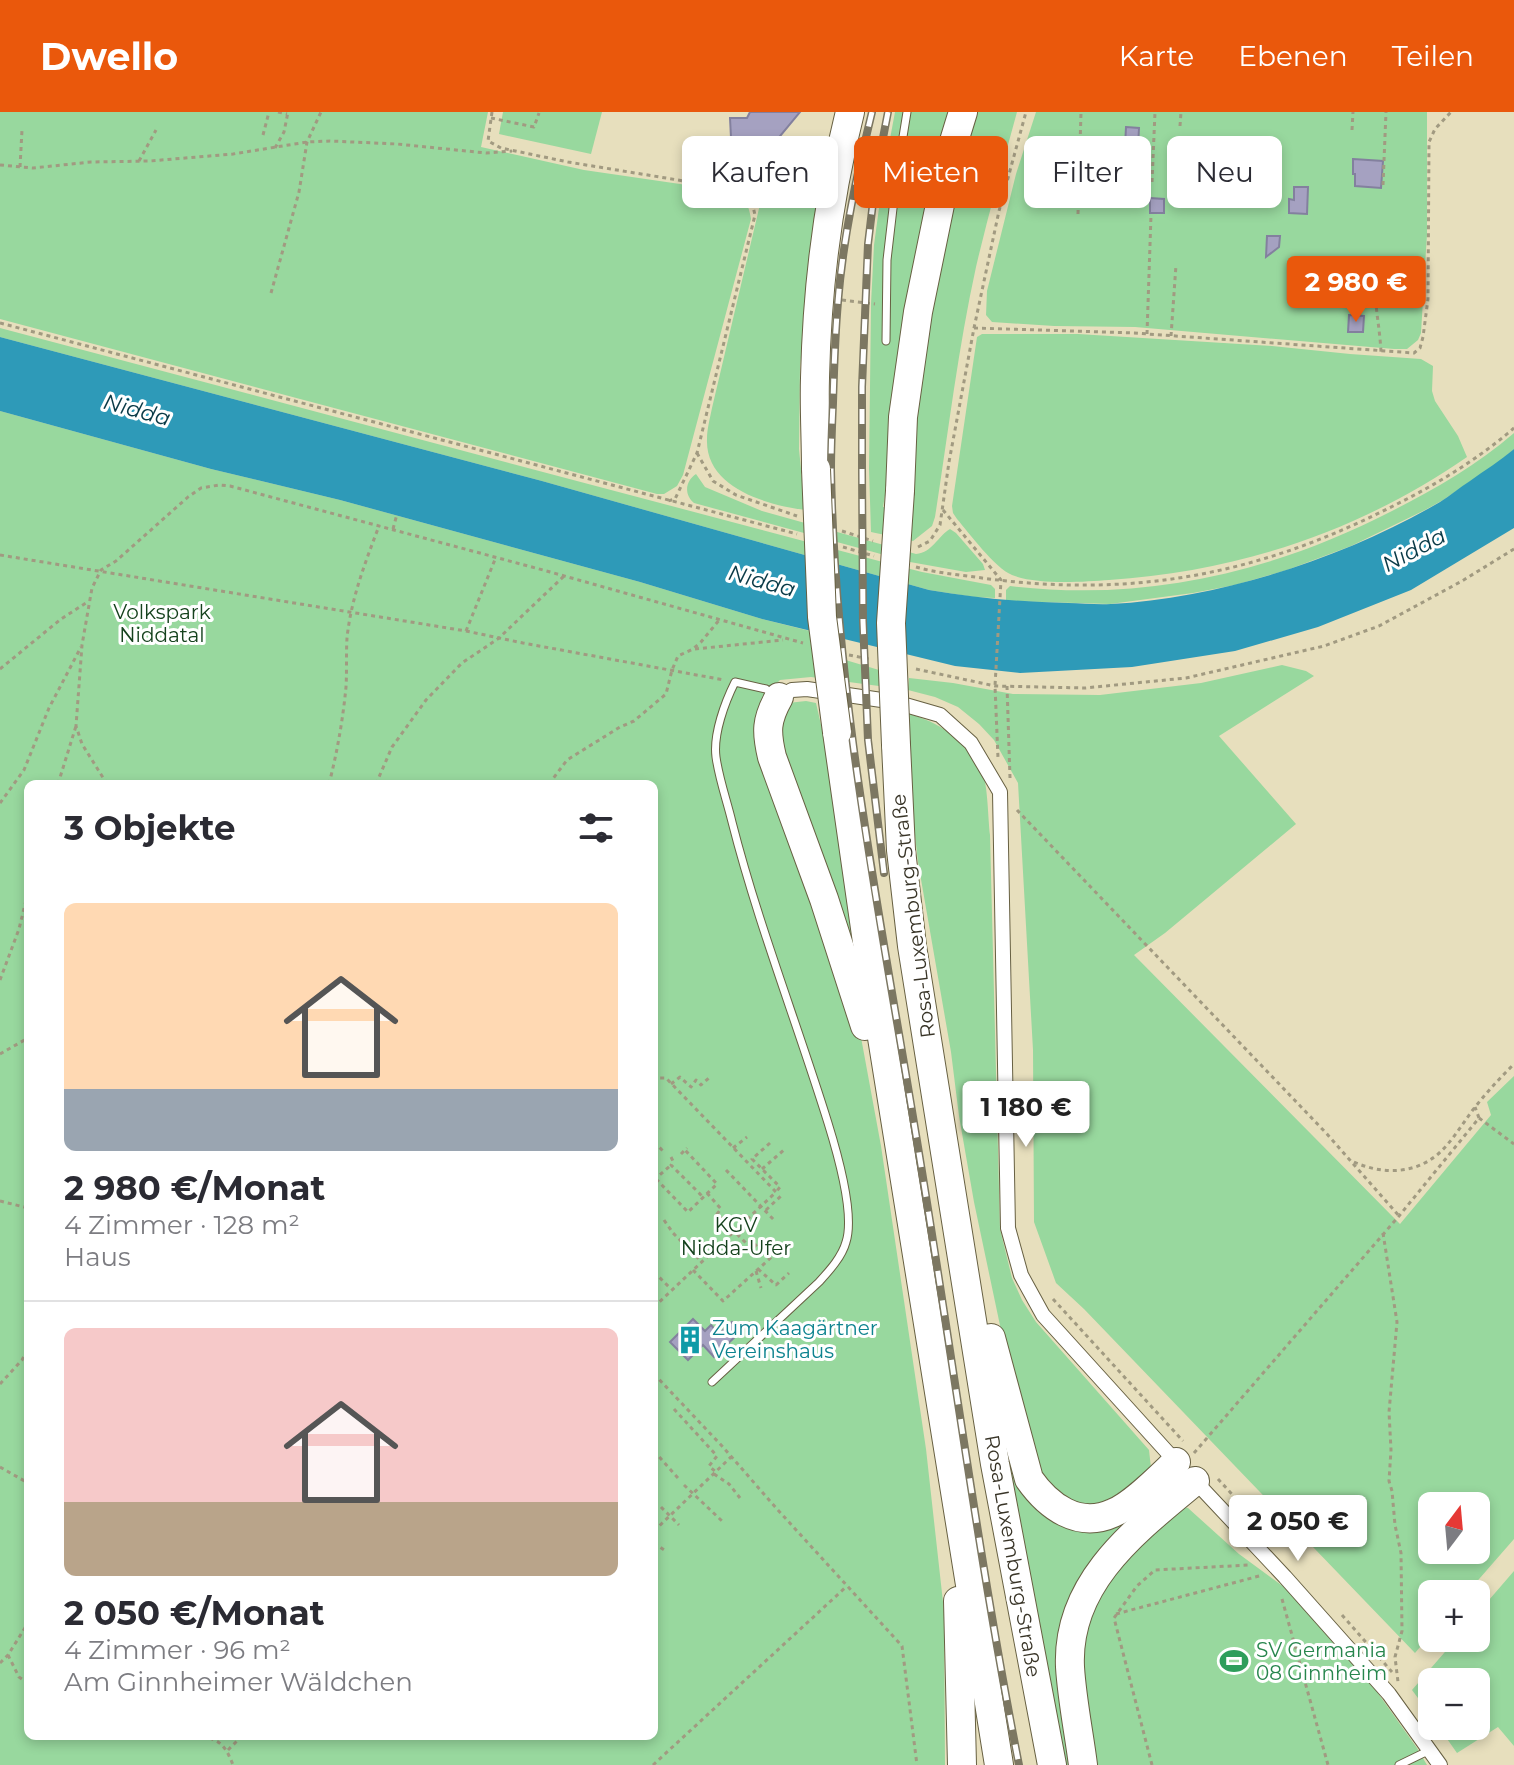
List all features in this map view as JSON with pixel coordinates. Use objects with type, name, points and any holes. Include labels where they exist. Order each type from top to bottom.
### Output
[{"type":"highway","points":[[850,112],[830,202],[815,379],[822,617],[853,857],[999,1765]]},
{"type":"highway","name":"Rosa-Luxemburg-Straße","points":[[963,112],[933,232],[903,417],[891,623],[901,850],[912,946],[995,1464],[1052,1765]]},
{"type":"highway","points":[[779,697],[768,724],[767,736],[772,757],[858,1002],[900,1145]]},
{"type":"highway","points":[[958,1223],[1011,1408],[1021,1456],[1029,1479],[1041,1497],[1071,1516],[1092,1518],[1113,1514],[1193,1462]]},
{"type":"highway","points":[[1083,1765],[1070,1666],[1076,1615],[1098,1572],[1154,1516],[1193,1462]]},
{"type":"highway","points":[[952,1473],[951,1544],[959,1606],[962,1765]]},
{"type":"street","points":[[779,697],[792,690],[807,689],[895,702],[940,715],[971,743],[1005,787],[1008,1228],[1021,1275],[1043,1315],[1193,1462],[1285,1577],[1389,1694],[1440,1765]]},
{"type":"lane","points":[[886,341],[887,260],[907,112]]},
{"type":"lane","points":[[712,1382],[834,1265],[846,1242],[849,1217],[835,1146],[746,877],[716,755],[720,722],[735,682],[766,689],[779,697]]},
{"type":"lane","points":[[1399,1765],[1430,1750]]},
{"type":"path","points":[[263,135],[269,112]]},
{"type":"path","points":[[275,148],[284,132],[288,113],[278,112]]},
{"type":"path","points":[[271,293],[299,192],[307,142],[321,112]]},
{"type":"path","points":[[0,323],[668,501],[675,499],[697,453],[755,215],[751,198],[733,189],[582,165],[493,145],[488,141],[492,112]]},
{"type":"path","points":[[1026,112],[999,211],[974,328],[943,510],[1001,580],[1065,586],[1173,580],[1294,551],[1427,489],[1514,428]]},
{"type":"path","points":[[1078,214],[1081,112]]},
{"type":"path","points":[[1152,182],[1155,112]]},
{"type":"path","points":[[1180,126],[1181,112]]},
{"type":"path","points":[[1352,130],[1353,112]]},
{"type":"path","points":[[1383,185],[1386,112]]},
{"type":"path","points":[[974,328],[1147,334],[1414,353],[1420,348],[1428,299],[1429,142],[1435,129],[1451,112]]},
{"type":"path","points":[[491,118],[534,127],[539,113]]},
{"type":"path","points":[[20,167],[22,130]]},
{"type":"path","points":[[139,161],[156,130]]},
{"type":"path","points":[[0,165],[33,168],[139,161],[233,154],[330,141],[486,153],[516,151]]},
{"type":"path","points":[[1147,334],[1151,215]]},
{"type":"path","points":[[1171,336],[1176,265]]},
{"type":"path","points":[[1375,292],[1381,352]]},
{"type":"path","points":[[838,300],[886,306]]},
{"type":"path","points":[[59,780],[76,726],[82,645],[92,588],[101,570],[116,561],[201,488],[219,485],[393,529],[806,644]]},
{"type":"path","points":[[393,529],[397,514]]},
{"type":"path","points":[[330,780],[343,713],[351,611],[359,577],[379,526]]},
{"type":"path","points":[[995,686],[1085,688],[1186,678],[1324,646],[1379,626],[1514,549]]},
{"type":"path","points":[[0,555],[351,611],[735,682]]},
{"type":"path","points":[[466,631],[496,557]]},
{"type":"path","points":[[378,780],[392,747],[426,700],[462,663],[499,638],[564,576]]},
{"type":"path","points":[[1001,580],[995,686],[1005,787]]},
{"type":"path","points":[[0,669],[61,619],[89,601]]},
{"type":"path","points":[[552,780],[567,760],[634,721],[666,694],[678,656],[701,642],[720,619]]},
{"type":"path","points":[[693,649],[786,640]]},
{"type":"path","points":[[0,803],[24,770],[49,708],[82,645]]},
{"type":"path","points":[[1005,787],[1007,686]]},
{"type":"path","points":[[76,726],[82,744],[104,780]]},
{"type":"path","points":[[1012,814],[1012,805],[1327,1134],[1399,1216]]},
{"type":"path","points":[[0,980],[24,908]]},
{"type":"path","points":[[0,1054],[24,1040]]},
{"type":"path","points":[[1350,1161],[1388,1172],[1426,1162],[1450,1141],[1475,1107],[1514,1064]]},
{"type":"path","points":[[671,1084],[680,1077],[691,1087],[696,1080],[701,1085],[710,1077]]},
{"type":"path","points":[[658,1080],[666,1078],[776,1192]]},
{"type":"path","points":[[1475,1107],[1479,1118],[1514,1144]]},
{"type":"path","points":[[1193,1462],[1479,1118]]},
{"type":"path","points":[[733,1148],[747,1137]]},
{"type":"path","points":[[658,1303],[780,1187],[752,1159],[770,1143]]},
{"type":"path","points":[[658,1146],[664,1152]]},
{"type":"path","points":[[762,1169],[785,1149]]},
{"type":"path","points":[[658,1183],[688,1212],[717,1184],[684,1151]]},
{"type":"path","points":[[658,1177],[671,1165],[671,1157]]},
{"type":"path","points":[[671,1165],[703,1197]]},
{"type":"path","points":[[724,1179],[728,1172],[774,1220]]},
{"type":"path","points":[[707,1193],[721,1209],[717,1214],[734,1232],[752,1249],[758,1243]]},
{"type":"path","points":[[766,1210],[783,1194]]},
{"type":"path","points":[[0,1201],[24,1207]]},
{"type":"path","points":[[664,1220],[702,1262]]},
{"type":"path","points":[[1339,1612],[1390,1669],[1399,1685],[1395,1657],[1402,1631],[1401,1553],[1389,1481],[1389,1412],[1397,1322],[1383,1233]]},
{"type":"path","points":[[693,1270],[723,1301],[776,1253]]},
{"type":"path","points":[[757,1270],[776,1285],[789,1273]]},
{"type":"path","points":[[757,1270],[761,1288]]},
{"type":"path","points":[[658,1276],[671,1290]]},
{"type":"path","points":[[1049,1292],[1193,1462],[1277,1544]]},
{"type":"path","points":[[0,1384],[24,1356]]},
{"type":"path","points":[[658,1378],[902,1646],[917,1765]]},
{"type":"path","points":[[674,1409],[717,1456],[709,1466],[740,1498]]},
{"type":"path","points":[[658,1456],[678,1478]]},
{"type":"path","points":[[658,1527],[731,1457]]},
{"type":"path","points":[[0,1467],[24,1481]]},
{"type":"path","points":[[684,1485],[722,1521]]},
{"type":"path","points":[[661,1507],[679,1525]]},
{"type":"path","points":[[658,1546],[667,1552]]},
{"type":"path","points":[[1152,1765],[1114,1618],[1137,1586],[1155,1570],[1249,1565]]},
{"type":"path","points":[[1116,1614],[1268,1573]]},
{"type":"path","points":[[653,1765],[848,1585]]},
{"type":"path","points":[[1279,1587],[1328,1765]]},
{"type":"path","points":[[0,1663],[24,1629]]},
{"type":"path","points":[[8,1655],[19,1677],[24,1680]]},
{"type":"path","points":[[217,1740],[228,1751],[233,1765]]},
{"type":"path","points":[[228,1751],[238,1740]]},
{"type":"green space","points":[[0,112],[488,112],[481,147],[584,170],[682,184],[682,208],[749,208],[751,219],[683,475],[677,486],[664,494],[0,319]]},
{"type":"green space","points":[[503,112],[602,112],[591,154],[499,134]]},
{"type":"green space","points":[[895,112],[951,112],[947,136],[891,136]]},
{"type":"green space","points":[[974,112],[1017,112],[1008,146],[1008,136],[968,136]]},
{"type":"green space","points":[[1036,112],[1427,112],[1427,234],[1418,340],[1407,349],[1394,349],[1135,327],[992,322],[986,315],[987,291],[1024,149],[1024,208],[1151,208],[1151,136],[1028,136]]},
{"type":"green space","points":[[759,208],[816,208],[800,367],[799,449],[805,510],[773,504],[741,491],[716,470],[709,456],[707,439]]},
{"type":"green space","points":[[879,208],[934,208],[883,507],[910,509],[915,405],[951,208],[991,208],[970,298],[935,517],[932,526],[913,541],[871,532],[869,469],[874,245]]},
{"type":"green space","points":[[0,328],[879,561],[991,585],[995,589],[995,598],[929,590],[542,481],[0,337]]},
{"type":"green space","points":[[982,334],[1078,334],[1421,359],[1433,366],[1432,391],[1435,401],[1458,436],[1467,457],[1384,507],[1340,527],[1251,557],[1205,568],[1109,580],[1060,582],[1022,578],[998,565],[953,513],[977,337]]},
{"type":"green space","name":"Volkspark Niddatal","points":[[0,411],[211,469],[340,500],[810,631],[812,650],[879,670],[879,686],[811,677],[780,680],[771,689],[763,706],[858,1021],[881,1146],[926,1449],[944,1611],[945,1765],[0,1765]]},
{"type":"green space","points":[[1514,433],[1514,449],[1443,500],[1351,546],[1287,570],[1235,585],[1110,604],[1006,601],[1006,590],[1010,586],[1110,590],[1158,586],[1206,578],[1300,551],[1346,533],[1424,494],[1470,466]]},
{"type":"green space","points":[[696,474],[705,487],[762,511],[916,554],[927,550],[950,529],[985,570],[966,572],[910,562],[694,503],[687,488]]},
{"type":"green space","points":[[1282,665],[1314,676],[1219,736],[1296,824],[1134,955],[1400,1224],[1491,1115],[1487,1102],[1514,1076],[1514,1539],[1478,1580],[1418,1580],[1418,1649],[1415,1653],[1056,1283],[1034,1222],[1033,1050],[1018,783],[994,740],[979,724],[958,707],[908,690],[909,678],[1013,694],[1100,695],[1201,683]]},
{"type":"green space","points":[[788,703],[816,703],[824,738],[855,959],[799,813],[775,718]]},
{"type":"green space","points":[[909,714],[931,722],[962,742],[977,761],[986,785],[990,835],[1000,1229],[1012,1278],[1036,1322],[1149,1450],[1151,1468],[1141,1484],[1092,1510],[1045,1491],[1017,1406],[974,1202],[918,862],[912,809]]},
{"type":"green space","points":[[994,1391],[1050,1511],[1140,1505],[1080,1587],[1077,1765],[1065,1765]]},
{"type":"green space","name":"SV Germania 08 Ginnheim","points":[[1178,1506],[1188,1508],[1239,1554],[1284,1587],[1370,1682],[1427,1765],[1090,1765],[1077,1666],[1091,1595]]},
{"type":"green space","points":[[1514,1571],[1514,1746],[1498,1727],[1490,1732],[1490,1668],[1431,1668],[1445,1652],[1490,1652],[1490,1599]]},
{"type":"green space","points":[[1418,1683],[1418,1698],[1412,1690]]},
{"type":"green space","points":[[1448,1740],[1478,1740],[1457,1753]]},
{"type":"water","name":"Nidda","points":[[0,337],[542,481],[929,590],[964,595],[1033,602],[1106,604],[1153,600],[1238,584],[1323,557],[1403,522],[1444,500],[1514,449],[1514,528],[1411,590],[1318,627],[1235,651],[1132,667],[1020,673],[955,666],[762,619],[640,582],[340,500],[211,469],[0,411]]},
{"type":"building","points":[[750,112],[800,112],[780,136],[731,136],[730,118],[747,118]]},
{"type":"building","points":[[1126,127],[1139,128],[1139,136],[1126,136]]},
{"type":"building","points":[[1353,159],[1383,161],[1381,188],[1355,186]]},
{"type":"building","points":[[1294,187],[1308,187],[1307,214],[1289,213],[1289,199],[1294,200]]},
{"type":"building","points":[[1151,198],[1164,199],[1164,213],[1150,213]]},
{"type":"building","points":[[1267,236],[1280,236],[1279,247],[1266,257]]},
{"type":"building","points":[[1349,315],[1364,316],[1363,332],[1348,332]]},
{"type":"building","name":"Zum Kaagärtner Vereinshaus","points":[[693,1319],[705,1331],[711,1325],[719,1334],[732,1322],[741,1331],[714,1357],[703,1345],[688,1360],[670,1342]]},
{"type":"railway","points":[[872,112],[847,230],[836,327],[831,470],[841,637],[874,887],[1019,1765]]},
{"type":"railway","points":[[884,873],[868,740],[863,621],[862,387],[868,244],[888,112]]},
{"type":"place","name":"Zum Kaagärtner Vereinshaus","points":[[690,1340]]},
{"type":"place","name":"SV Germania 08 Ginnheim","points":[[1234,1661]]},
{"type":"park label","name":"KGV Nidda-Ufer","points":[[736,1236]]}]
